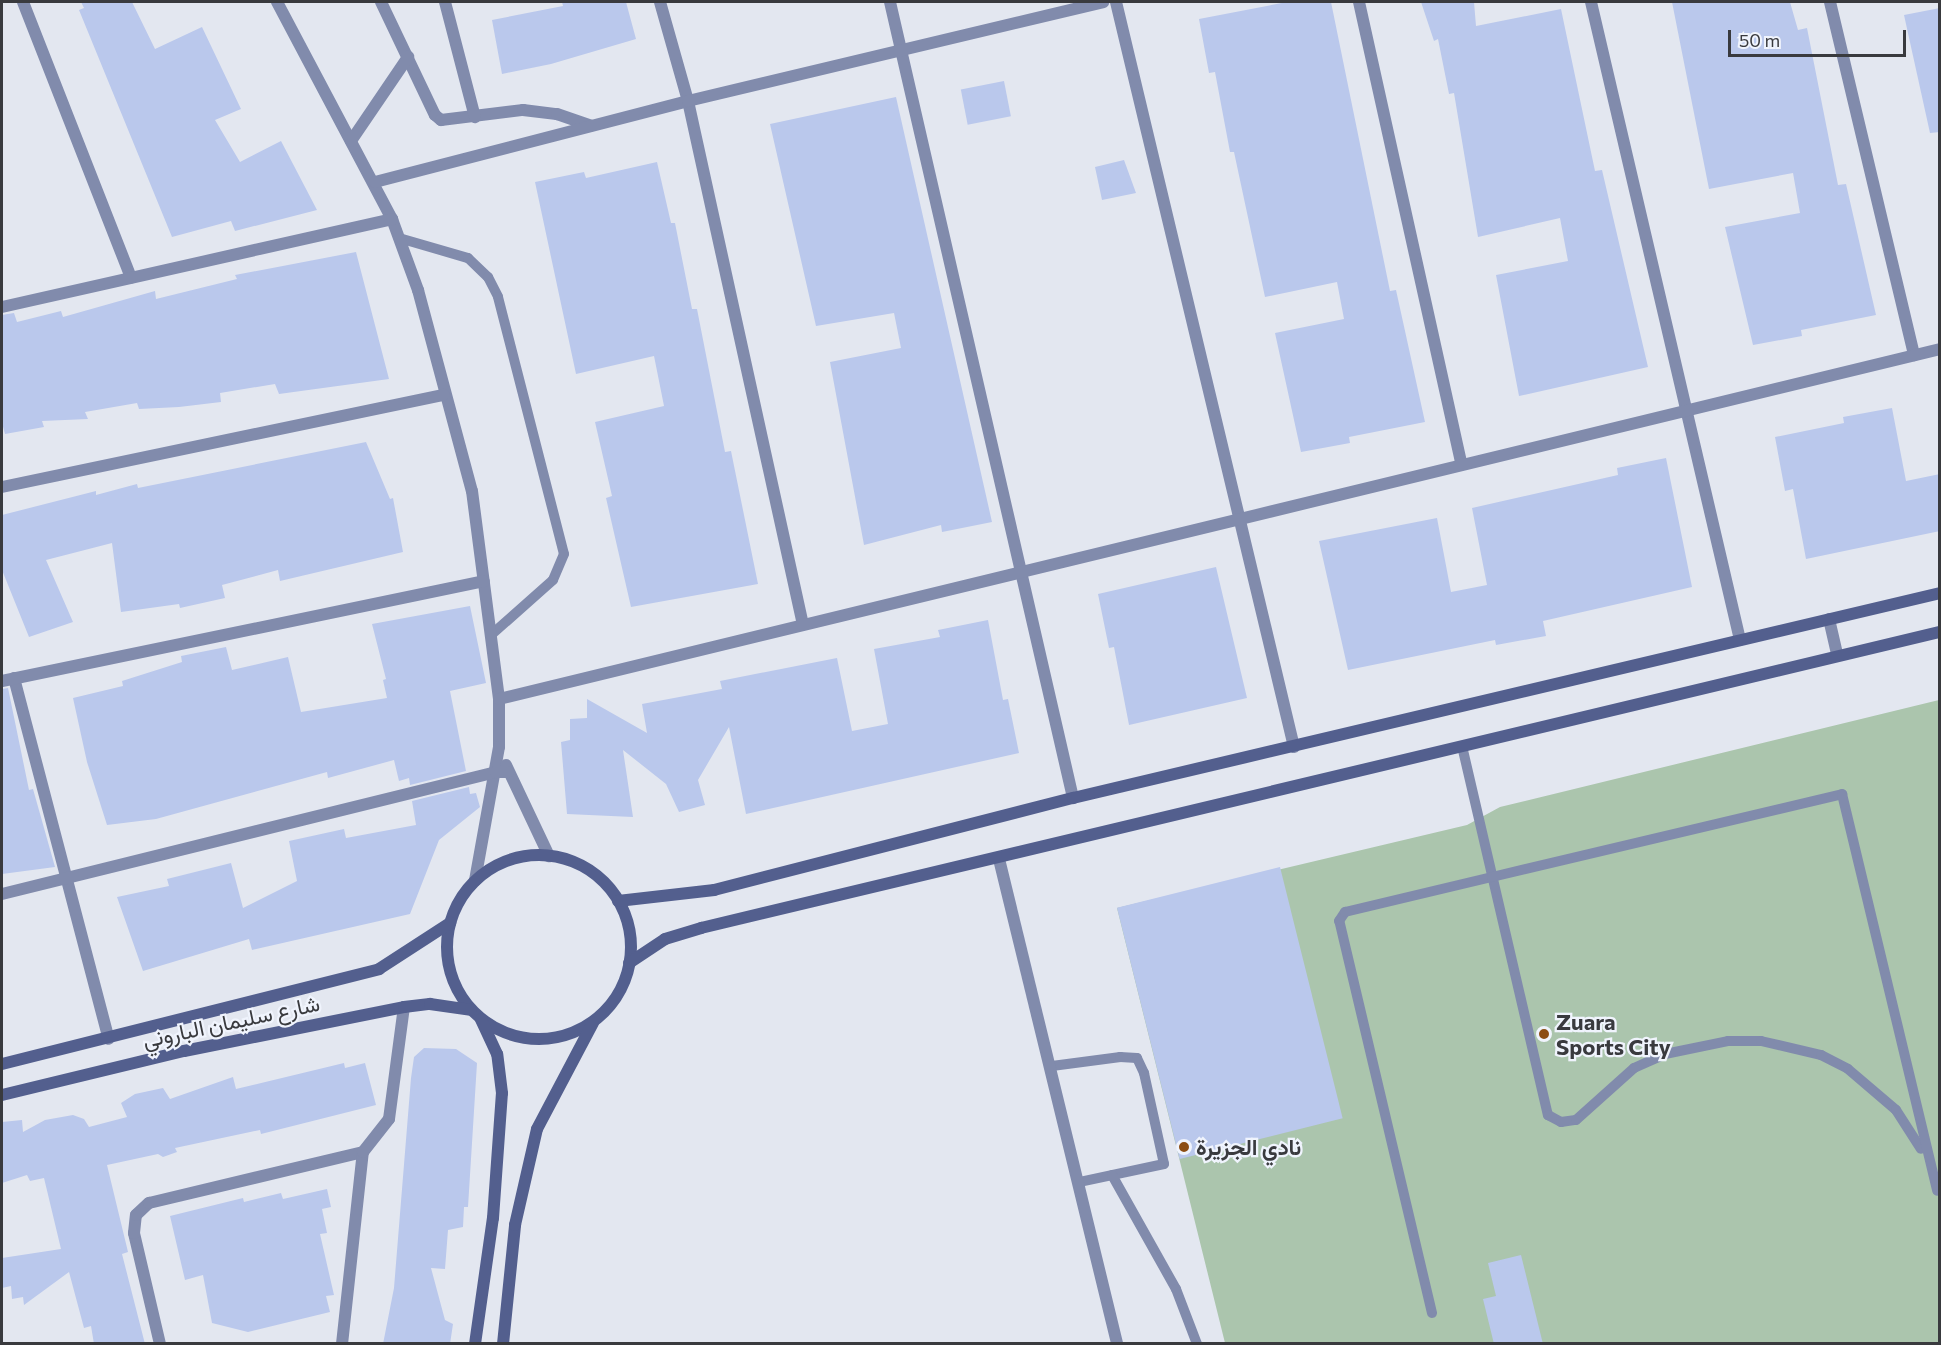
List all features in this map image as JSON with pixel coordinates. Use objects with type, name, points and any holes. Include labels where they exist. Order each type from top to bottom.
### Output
[{"type":"street","points":[[23,2],[131,278]]},
{"type":"street","points":[[277,2],[375,182],[392,219],[418,290],[444,395],[472,491],[498,699],[502,772],[475,881]]},
{"type":"street","points":[[381,2],[435,114],[451,121],[523,110],[557,114],[591,126]]},
{"type":"street","points":[[445,2],[475,117]]},
{"type":"street","points":[[660,2],[688,101],[803,625]]},
{"type":"street","points":[[890,2],[1023,571],[1073,798]]},
{"type":"street","points":[[375,182],[688,101],[1103,2]]},
{"type":"street","points":[[1116,2],[1294,747]]},
{"type":"street","points":[[1359,2],[1462,465]]},
{"type":"street","points":[[1591,2],[1740,640]]},
{"type":"street","points":[[1830,2],[1914,355]]},
{"type":"street","points":[[351,141],[408,57]]},
{"type":"street","points":[[2,307],[392,219]]},
{"type":"street","points":[[498,699],[1940,349]]},
{"type":"street","points":[[2,487],[444,395]]},
{"type":"street","points":[[109,1039],[69,878],[8,680],[484,581]]},
{"type":"street","points":[[618,901],[714,890],[1073,798],[1940,593]]},
{"type":"street","points":[[1829,619],[1837,656]]},
{"type":"street","points":[[629,963],[665,939],[701,928],[999,859],[1940,632]]},
{"type":"street","points":[[2,894],[502,772]]},
{"type":"street","points":[[502,772],[549,856]]},
{"type":"street","points":[[503,1344],[515,1225],[537,1129],[595,1020],[617,995],[629,963],[629,932],[618,901],[609,887],[582,866],[549,856],[522,857],[497,865],[475,881],[460,900],[450,923],[449,969],[471,1010],[498,1030],[538,1039],[558,1037],[595,1020]]},
{"type":"street","points":[[999,859],[1052,1066],[1117,1344]]},
{"type":"street","name":"شارع سليمان الباروني","points":[[2,1064],[109,1039],[379,969],[450,923]]},
{"type":"street","name":"شارع سليمان الباروني","points":[[2,1095],[184,1051],[404,1007],[430,1004],[471,1010]]},
{"type":"street","points":[[342,1344],[363,1152],[388,1119],[404,1007]]},
{"type":"street","points":[[475,1344],[493,1218],[502,1094],[497,1054],[481,1019]]},
{"type":"street","points":[[160,1344],[134,1233],[136,1215],[149,1203],[363,1152]]},
{"type":"lane","points":[[399,238],[468,258],[488,277],[498,297],[564,554],[553,580],[490,635]]},
{"type":"lane","points":[[1462,746],[1544,1108],[1554,1120],[1576,1120],[1634,1068],[1665,1054],[1728,1041],[1791,1046],[1821,1055],[1874,1088],[1914,1134],[1938,1197]]},
{"type":"lane","points":[[1432,1313],[1339,921],[1345,912],[1842,794],[1938,1197]]},
{"type":"lane","points":[[1052,1066],[1120,1056],[1137,1059],[1144,1073],[1164,1164],[1079,1182]]},
{"type":"lane","points":[[1112,1175],[1176,1289],[1197,1344]]},
{"type":"green space","name":"Zuara Sports City","points":[[1939,700],[1939,1343],[1225,1343],[1117,908],[1467,825],[1500,807]]},
{"type":"building","points":[[81,2],[132,2],[155,49],[202,27],[241,109],[215,120],[240,162],[281,141],[317,210],[235,231],[231,221],[172,237],[79,10],[84,8]]},
{"type":"building","points":[[562,2],[626,2],[636,39],[551,64],[502,74],[492,20],[563,6]]},
{"type":"building","points":[[1287,2],[1331,2],[1390,291],[1396,290],[1425,422],[1349,437],[1350,443],[1301,452],[1275,333],[1344,319],[1337,282],[1265,297],[1234,152],[1230,152],[1215,72],[1209,73],[1199,19]]},
{"type":"building","points":[[1421,2],[1474,2],[1476,26],[1561,9],[1595,171],[1602,170],[1648,367],[1519,396],[1496,275],[1568,261],[1560,218],[1478,237],[1454,93],[1449,94],[1438,39],[1434,41]]},
{"type":"building","points":[[1672,2],[1790,2],[1798,30],[1807,28],[1838,185],[1846,184],[1876,315],[1801,330],[1802,336],[1753,345],[1725,227],[1800,213],[1793,173],[1709,189]]},
{"type":"building","points":[[1940,8],[1940,132],[1930,133],[1904,15]]},
{"type":"building","points":[[1004,81],[1011,116],[968,125],[961,89]]},
{"type":"building","points":[[896,97],[992,522],[942,532],[941,525],[864,545],[830,362],[901,348],[894,313],[816,326],[770,124]]},
{"type":"building","points":[[1124,160],[1136,193],[1102,200],[1095,167]]},
{"type":"building","points":[[657,162],[671,223],[675,223],[692,309],[697,309],[725,452],[731,451],[758,584],[631,607],[606,498],[612,496],[595,422],[664,406],[654,356],[576,374],[535,182],[584,172],[586,178]]},
{"type":"building","points":[[356,252],[389,379],[279,394],[275,384],[220,393],[221,402],[179,407],[139,409],[137,403],[85,412],[88,419],[42,421],[44,427],[5,434],[2,423],[2,315],[14,313],[17,322],[61,311],[63,317],[155,291],[156,299],[237,279],[235,275]]},
{"type":"building","points":[[1892,408],[1906,481],[1940,474],[1940,531],[1806,559],[1793,489],[1785,491],[1775,437],[1844,423],[1843,417]]},
{"type":"building","points":[[366,442],[390,499],[393,498],[403,552],[280,581],[278,570],[222,585],[225,598],[180,608],[179,604],[121,612],[112,543],[46,560],[73,622],[29,637],[2,570],[2,515],[96,491],[96,495],[137,484],[138,488]]},
{"type":"building","points":[[1666,458],[1692,587],[1543,621],[1546,636],[1496,645],[1495,640],[1348,670],[1319,541],[1437,518],[1451,592],[1487,585],[1472,508],[1618,475],[1617,468]]},
{"type":"building","points":[[1216,567],[1247,698],[1129,725],[1114,647],[1109,648],[1098,594]]},
{"type":"building","points":[[470,606],[486,683],[450,691],[466,771],[410,785],[409,778],[399,781],[394,760],[328,778],[327,772],[156,819],[107,825],[87,762],[73,698],[123,686],[122,681],[182,662],[181,656],[226,647],[232,670],[288,657],[301,712],[387,698],[383,680],[386,679],[372,624]]},
{"type":"building","points":[[988,620],[1003,700],[1008,699],[1019,753],[746,814],[729,727],[698,780],[705,805],[679,812],[666,784],[623,750],[633,817],[567,814],[561,742],[570,740],[570,719],[587,718],[587,699],[647,733],[642,704],[722,689],[720,681],[837,658],[852,731],[888,724],[874,649],[940,637],[938,630]]},
{"type":"building","points":[[8,688],[29,790],[33,789],[55,867],[2,874],[2,689]]},
{"type":"building","points":[[469,787],[470,794],[476,793],[480,807],[439,840],[410,914],[252,950],[249,939],[143,971],[117,897],[169,886],[167,879],[231,863],[243,908],[297,881],[289,841],[344,829],[346,838],[416,825],[412,801]]},
{"type":"building","points":[[1280,867],[1343,1118],[1180,1159],[1117,908]]},
{"type":"building","points":[[424,1048],[456,1049],[477,1063],[468,1207],[464,1207],[463,1227],[448,1230],[445,1269],[431,1268],[445,1320],[453,1324],[450,1344],[383,1344],[394,1288],[411,1078],[414,1057]]},
{"type":"building","points":[[344,1063],[345,1068],[365,1063],[376,1105],[261,1134],[260,1130],[175,1148],[177,1152],[163,1157],[158,1154],[107,1165],[128,1252],[122,1254],[145,1344],[94,1344],[91,1326],[84,1328],[69,1272],[24,1305],[23,1297],[12,1299],[11,1286],[2,1288],[2,1258],[61,1249],[44,1178],[30,1181],[27,1175],[2,1183],[2,1122],[22,1120],[23,1132],[45,1120],[73,1115],[84,1119],[89,1127],[127,1117],[121,1103],[135,1094],[163,1088],[170,1099],[233,1077],[236,1089]]},
{"type":"building","points":[[327,1189],[331,1207],[322,1209],[327,1233],[320,1234],[334,1295],[326,1296],[330,1312],[248,1332],[212,1323],[203,1275],[185,1280],[170,1216],[243,1198],[244,1202],[281,1193],[283,1199]]},
{"type":"building","points":[[1521,1255],[1543,1344],[1494,1344],[1483,1299],[1496,1296],[1488,1263]]},
{"type":"place","name":"Zuara Sports City","points":[[1544,1034]]},
{"type":"place","name":"نادي الجزيرة","points":[[1184,1147]]}]
